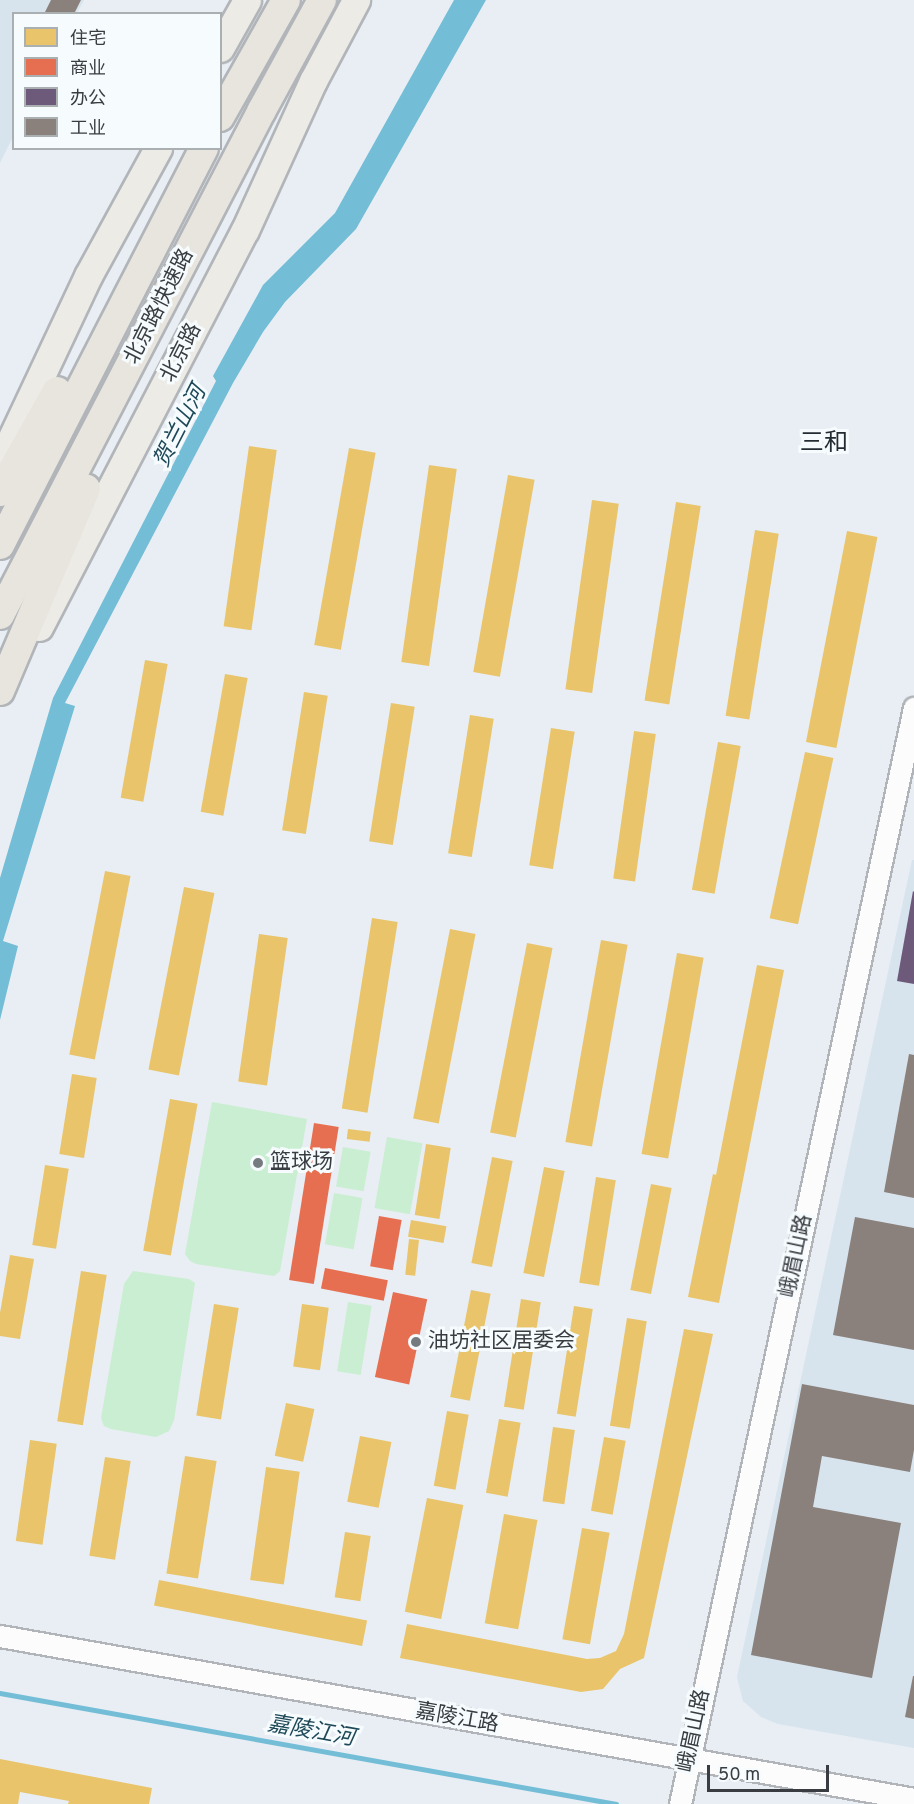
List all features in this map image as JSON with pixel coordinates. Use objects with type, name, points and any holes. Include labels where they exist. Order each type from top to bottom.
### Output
[{"type":"highway","name":"北京路快速路","points":[[0,615],[262,110],[322,0]]},
{"type":"highway","points":[[222,95],[281,10]]},
{"type":"highway","points":[[222,113],[281,10]]},
{"type":"highway","points":[[0,691],[75,509],[213,235],[262,110]]},
{"type":"highway","points":[[0,492],[47,412],[163,186],[185,150]]},
{"type":"highway","name":"北京路快速路","points":[[0,545],[203,150]]},
{"type":"main road","points":[[222,44],[247,0]]},
{"type":"main road","name":"北京路","points":[[0,703],[245,230],[313,81],[356,0]]},
{"type":"main road","points":[[0,463],[88,276],[157,150]]},
{"type":"street","name":"峨眉山路","points":[[680,1804],[914,708]]},
{"type":"street","name":"嘉陵江路","points":[[0,1636],[689,1761],[914,1799]]},
{"type":"shaded area","points":[[0,0],[84,0],[78,12],[12,12],[12,139],[0,163]]},
{"type":"shaded area","points":[[912,860],[914,860],[914,1748],[778,1724],[761,1717],[743,1701],[737,1677]]},
{"type":"green space","points":[[212,1102],[307,1119],[280,1271],[274,1276],[196,1264],[190,1261],[185,1254]]},
{"type":"green space","points":[[387,1137],[422,1143],[410,1214],[374,1208]]},
{"type":"green space","points":[[343,1147],[371,1152],[364,1191],[336,1186]]},
{"type":"green space","points":[[334,1193],[363,1198],[354,1249],[325,1244]]},
{"type":"green space","points":[[133,1271],[189,1279],[195,1283],[174,1420],[169,1431],[156,1437],[111,1429],[104,1426],[101,1418],[124,1284]]},
{"type":"green space","points":[[348,1302],[372,1306],[361,1375],[337,1371]]},
{"type":"water","points":[[454,0],[486,0],[356,229],[285,302],[263,332],[233,383],[65,703],[75,706],[3,941],[18,946],[0,1020],[0,878],[53,698],[216,381],[213,376],[263,285],[335,213]]},
{"type":"building: 住宅","points":[[249,446],[277,450],[251,630],[224,626]]},
{"type":"building: 住宅","points":[[349,448],[376,453],[341,650],[314,645]]},
{"type":"building: 住宅","points":[[429,465],[457,469],[429,666],[401,662]]},
{"type":"building: 住宅","points":[[508,475],[535,480],[500,677],[473,672]]},
{"type":"building: 住宅","points":[[592,500],[619,504],[592,693],[565,689]]},
{"type":"building: 住宅","points":[[676,502],[701,506],[669,704],[645,701]]},
{"type":"building: 住宅","points":[[755,530],[779,534],[749,719],[726,716]]},
{"type":"building: 住宅","points":[[847,531],[877,537],[836,748],[806,742]]},
{"type":"building: 住宅","points":[[145,660],[168,664],[143,802],[121,798]]},
{"type":"building: 住宅","points":[[225,674],[248,678],[223,816],[201,812]]},
{"type":"building: 住宅","points":[[304,692],[328,696],[306,834],[282,830]]},
{"type":"building: 住宅","points":[[391,703],[415,707],[393,845],[369,841]]},
{"type":"building: 住宅","points":[[470,715],[494,719],[472,857],[448,853]]},
{"type":"building: 住宅","points":[[551,728],[575,732],[553,869],[529,865]]},
{"type":"building: 住宅","points":[[634,731],[656,734],[635,882],[613,879]]},
{"type":"building: 住宅","points":[[718,742],[741,746],[715,894],[692,890]]},
{"type":"building: 住宅","points":[[805,752],[833,758],[798,924],[770,918]]},
{"type":"building: 住宅","points":[[105,871],[131,876],[95,1060],[69,1055]]},
{"type":"building: 住宅","points":[[184,887],[214,893],[179,1075],[149,1070]]},
{"type":"building: 住宅","points":[[372,918],[398,922],[367,1113],[342,1109]]},
{"type":"building: 住宅","points":[[450,929],[476,934],[439,1123],[413,1118]]},
{"type":"building: 住宅","points":[[259,934],[288,938],[267,1086],[238,1082]]},
{"type":"building: 住宅","points":[[601,940],[628,945],[592,1147],[565,1142]]},
{"type":"building: 住宅","points":[[527,943],[553,948],[516,1137],[490,1132]]},
{"type":"building: 住宅","points":[[677,953],[704,958],[668,1159],[642,1154]]},
{"type":"building: 住宅","points":[[757,965],[784,970],[719,1303],[688,1297],[713,1174],[716,1175]]},
{"type":"building: 住宅","points":[[72,1074],[97,1078],[84,1158],[59,1154]]},
{"type":"building: 住宅","points":[[170,1099],[198,1104],[171,1256],[143,1251]]},
{"type":"building: 住宅","points":[[348,1129],[371,1132],[370,1142],[347,1139]]},
{"type":"building: 住宅","points":[[426,1144],[451,1148],[439,1219],[415,1215]]},
{"type":"building: 住宅","points":[[492,1157],[513,1161],[492,1267],[471,1263]]},
{"type":"building: 住宅","points":[[45,1165],[69,1169],[56,1249],[32,1245]]},
{"type":"building: 住宅","points":[[544,1167],[565,1171],[544,1277],[523,1273]]},
{"type":"building: 住宅","points":[[596,1177],[616,1180],[599,1286],[579,1283]]},
{"type":"building: 住宅","points":[[651,1184],[672,1188],[651,1294],[630,1290]]},
{"type":"building: 住宅","points":[[411,1220],[446,1226],[444,1243],[408,1237]]},
{"type":"building: 住宅","points":[[409,1239],[419,1240],[415,1276],[405,1275]]},
{"type":"building: 住宅","points":[[10,1255],[34,1259],[20,1339],[0,1336],[0,1313]]},
{"type":"building: 住宅","points":[[81,1271],[107,1275],[83,1425],[57,1421]]},
{"type":"building: 住宅","points":[[471,1290],[491,1294],[470,1401],[450,1397]]},
{"type":"building: 住宅","points":[[521,1299],[541,1302],[524,1410],[504,1407]]},
{"type":"building: 住宅","points":[[214,1304],[239,1308],[221,1420],[196,1416]]},
{"type":"building: 住宅","points":[[302,1304],[329,1308],[320,1370],[293,1366]]},
{"type":"building: 住宅","points":[[574,1306],[593,1309],[576,1417],[557,1414]]},
{"type":"building: 住宅","points":[[627,1318],[647,1321],[630,1429],[610,1426]]},
{"type":"building: 住宅","points":[[684,1329],[713,1334],[644,1658],[620,1669],[603,1689],[581,1692],[400,1658],[407,1624],[587,1659],[600,1658],[616,1651],[624,1634]]},
{"type":"building: 住宅","points":[[286,1403],[314,1409],[303,1462],[275,1456]]},
{"type":"building: 住宅","points":[[447,1411],[469,1415],[455,1490],[434,1486]]},
{"type":"building: 住宅","points":[[499,1419],[521,1423],[508,1497],[486,1493]]},
{"type":"building: 住宅","points":[[553,1427],[575,1430],[564,1504],[543,1501]]},
{"type":"building: 住宅","points":[[360,1436],[391,1442],[379,1508],[347,1502]]},
{"type":"building: 住宅","points":[[604,1437],[626,1441],[613,1515],[591,1511]]},
{"type":"building: 住宅","points":[[30,1440],[57,1444],[43,1545],[16,1541]]},
{"type":"building: 住宅","points":[[185,1456],[217,1461],[198,1579],[166,1574]]},
{"type":"building: 住宅","points":[[105,1457],[131,1461],[115,1560],[89,1556]]},
{"type":"building: 住宅","points":[[266,1467],[300,1472],[284,1585],[250,1580]]},
{"type":"building: 住宅","points":[[427,1498],[463,1505],[441,1619],[405,1612]]},
{"type":"building: 住宅","points":[[504,1514],[537,1520],[518,1629],[485,1623]]},
{"type":"building: 住宅","points":[[582,1528],[610,1533],[590,1644],[562,1639]]},
{"type":"building: 住宅","points":[[345,1532],[371,1536],[360,1601],[335,1597]]},
{"type":"building: 住宅","points":[[159,1580],[367,1620],[362,1646],[154,1606]]},
{"type":"building: 住宅","points":[[0,1759],[152,1788],[149,1804],[68,1804],[69,1801],[20,1792],[18,1804],[0,1804]]},
{"type":"building: 商业","points":[[314,1123],[339,1127],[314,1284],[289,1280]]},
{"type":"building: 商业","points":[[379,1216],[402,1220],[393,1270],[370,1266]]},
{"type":"building: 商业","points":[[325,1268],[388,1280],[384,1301],[321,1289]]},
{"type":"building: 商业","points":[[393,1292],[427,1299],[409,1384],[375,1377]]},
{"type":"building: 办公","points":[[914,892],[914,984],[897,981]]},
{"type":"building: 工业","points":[[51,0],[81,0],[75,12],[45,12]]},
{"type":"building: 工业","points":[[909,1054],[914,1055],[914,1198],[884,1192]]},
{"type":"building: 工业","points":[[855,1217],[914,1228],[914,1350],[833,1335]]},
{"type":"building: 工业","points":[[802,1384],[914,1405],[914,1450],[910,1472],[822,1456],[813,1507],[901,1523],[872,1678],[751,1655]]},
{"type":"building: 工业","points":[[914,1676],[914,1719],[905,1717]]},
{"type":"waterway","name":"嘉陵江河","points":[[0,1693],[616,1804]]},
{"type":"place","name":"篮球场","points":[[258,1163]]},
{"type":"place","name":"油坊社区居委会","points":[[416,1342]]},
{"type":"district","name":"三和","points":[[824,445]]},
{"type":"water label","name":"贺兰山河","points":[[181,427]]}]
